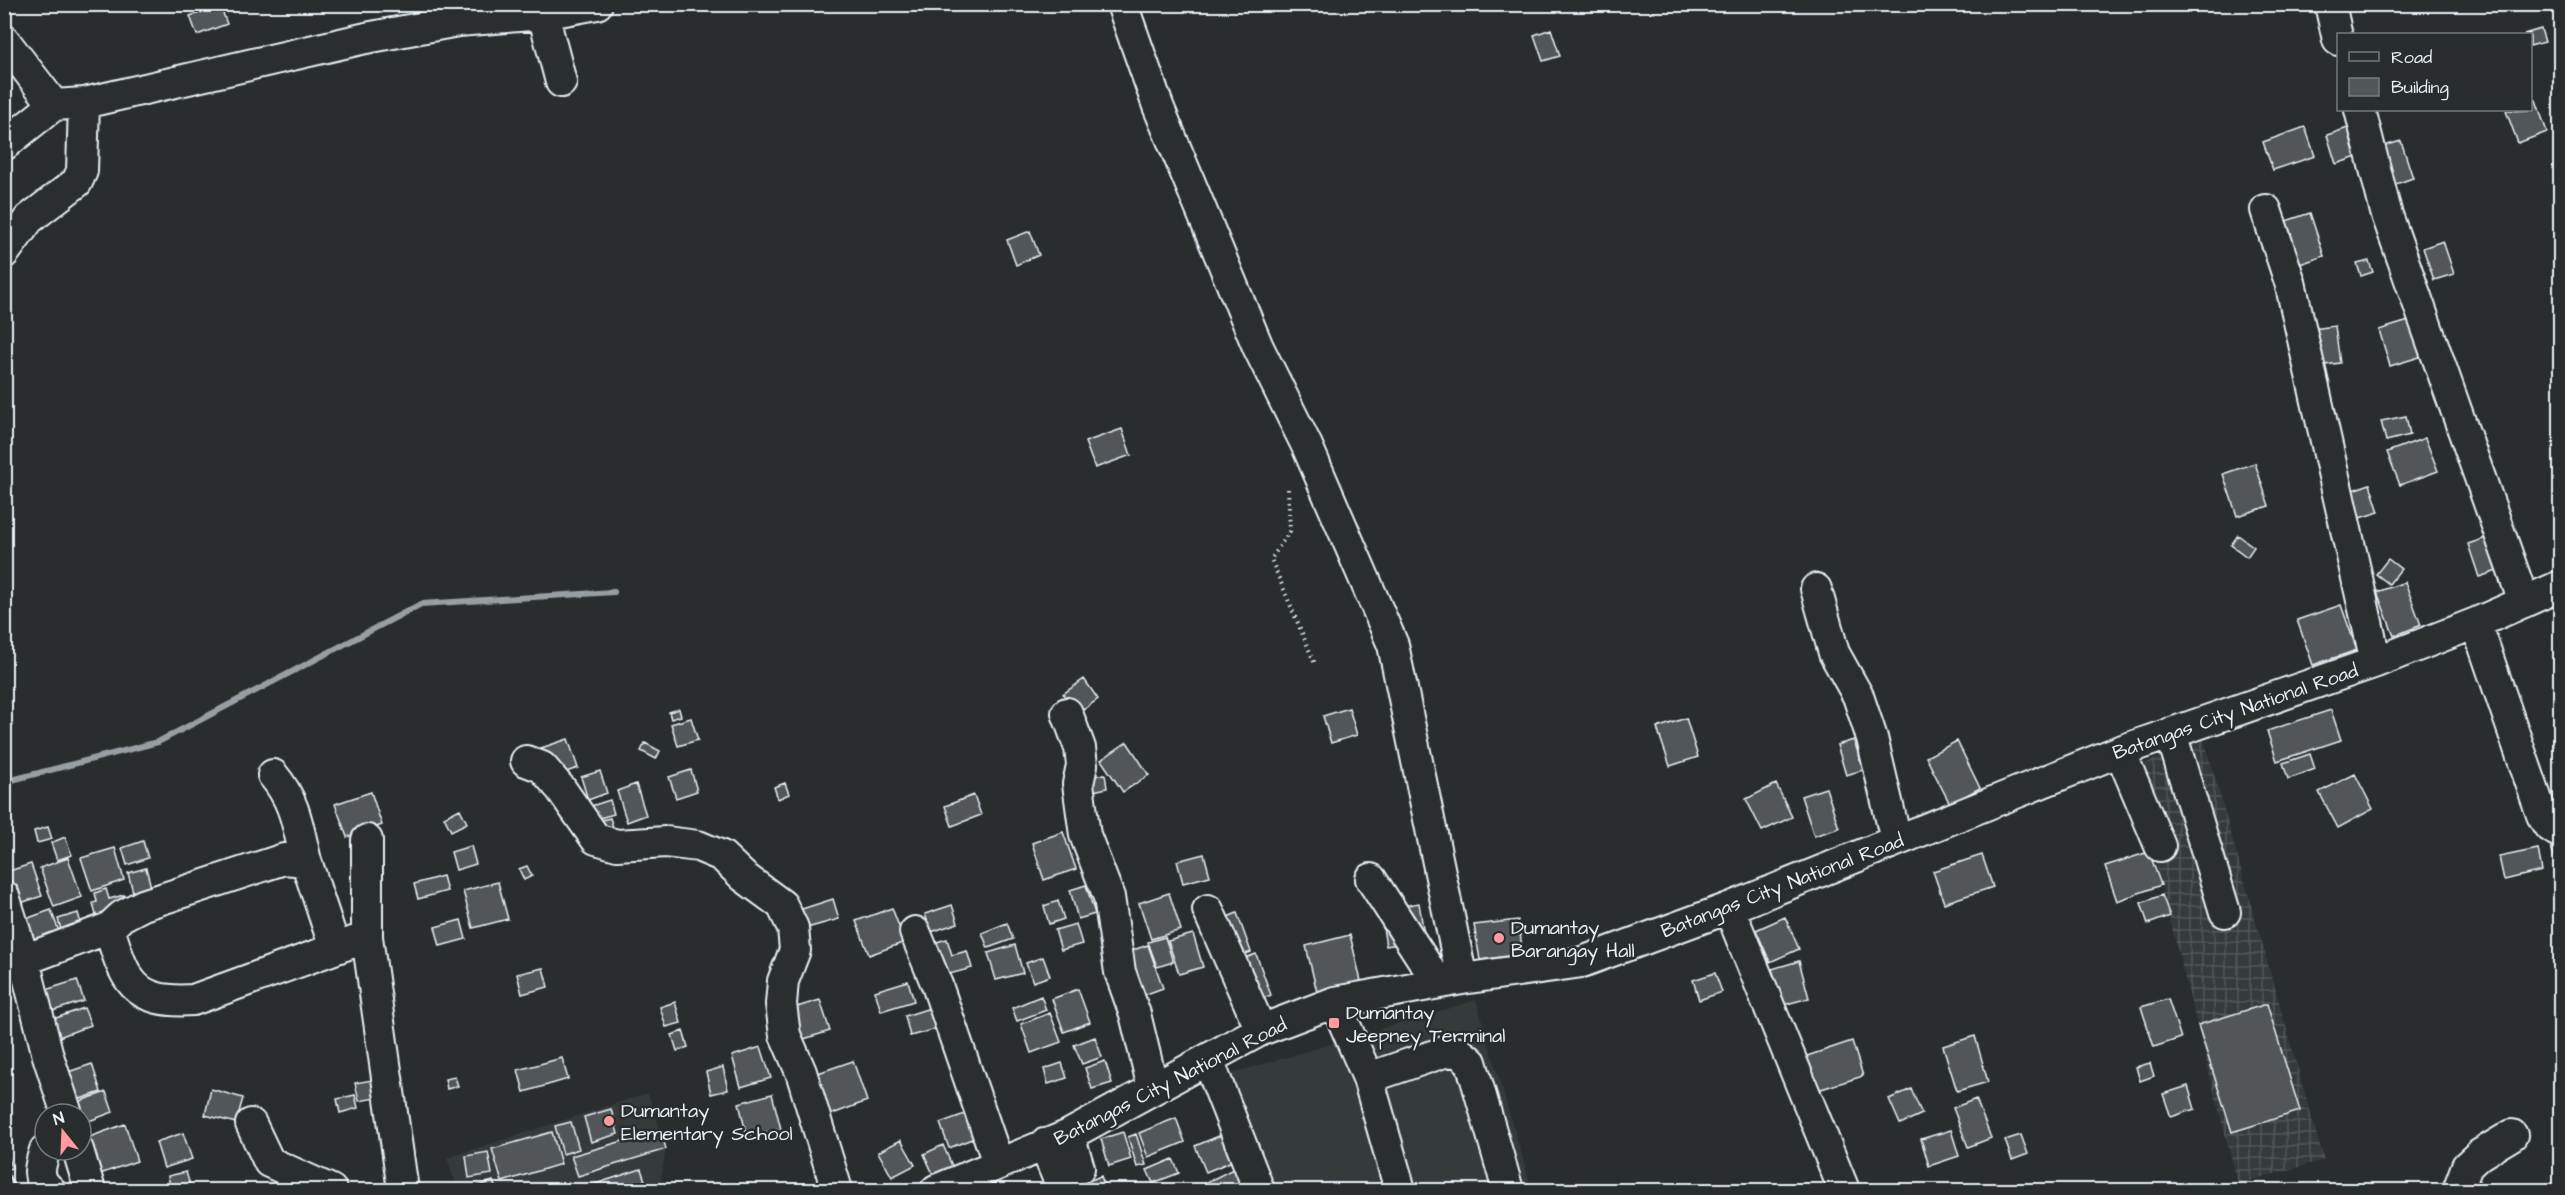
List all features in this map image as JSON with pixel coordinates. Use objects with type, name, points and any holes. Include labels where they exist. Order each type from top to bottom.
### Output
[{"type":"street","points":[[4,145],[54,105],[84,103],[366,38],[458,21],[543,14],[597,4]]},
{"type":"street","points":[[1122,4],[1158,106],[1258,347],[1308,446],[1393,645],[1450,981]]},
{"type":"street","points":[[2330,4],[2337,36]]},
{"type":"street","points":[[543,14],[561,82]]},
{"type":"street","points":[[4,40],[54,105]]},
{"type":"street","points":[[4,253],[29,219],[77,182],[82,171],[84,103]]},
{"type":"street","points":[[2360,111],[2386,212],[2524,602]]},
{"type":"street","points":[[2266,210],[2295,303],[2311,383],[2376,662]]},
{"type":"street","name":"Batangas City National Road","points":[[954,1187],[998,1164],[1057,1139],[1261,1030],[1335,1002],[1450,981],[1582,962],[1730,908],[2120,751],[2376,662],[2476,623],[2560,586]]},
{"type":"street","points":[[1816,589],[1834,652],[1858,696],[1872,738],[1896,840]]},
{"type":"street","points":[[2476,623],[2542,815],[2548,825],[2557,831],[2560,830]]},
{"type":"street","points":[[1067,713],[1080,748],[1082,765],[1078,784],[1085,835],[1109,897],[1120,972],[1135,1014],[1152,1088]]},
{"type":"street","points":[[2171,733],[2225,912]]},
{"type":"street","points":[[2120,751],[2160,846]]},
{"type":"street","points":[[526,761],[542,767],[561,789],[596,839],[617,845],[666,842],[698,846],[722,856],[744,877],[782,905],[794,928],[795,950],[783,981],[781,1004],[784,1035],[801,1072],[837,1191]]},
{"type":"street","points":[[273,775],[286,790],[294,812],[306,861],[335,948]]},
{"type":"street","points":[[367,840],[367,937],[403,1191]]},
{"type":"street","points":[[24,960],[109,928],[122,916],[143,904],[284,859],[306,861]]},
{"type":"street","points":[[1371,879],[1450,981]]},
{"type":"street","points":[[4,896],[24,960],[61,1102]]},
{"type":"street","points":[[1730,908],[1844,1191]]},
{"type":"street","points":[[1208,910],[1261,1030]]},
{"type":"street","points":[[109,928],[117,955],[132,986],[149,998],[171,1002],[193,1000],[367,937]]},
{"type":"street","points":[[915,932],[937,985],[998,1164]]},
{"type":"street","points":[[1335,1002],[1368,1078],[1400,1191]]},
{"type":"street","points":[[1368,1078],[1447,1051],[1460,1053],[1471,1062],[1508,1191]]},
{"type":"street","points":[[1208,1060],[1259,1191]]},
{"type":"street","points":[[251,1124],[269,1162],[331,1191]]},
{"type":"street","points":[[2458,1191],[2467,1166],[2479,1155],[2512,1135]]},
{"type":"street","points":[[1057,1139],[1071,1179]]},
{"type":"street","points":[[41,1162],[38,1170],[42,1184],[50,1191]]},
{"type":"street","points":[[82,1162],[90,1191]]},
{"type":"path","points":[[1288,489],[1290,531],[1271,559],[1315,664]]},
{"type":"shaded area","points":[[2204,739],[2324,1160],[2238,1184],[2131,769]]},
{"type":"shaded area","points":[[1476,1000],[1532,1190],[1253,1190],[1218,1078]]},
{"type":"shaded area","name":"Dumantay Elementary School","points":[[648,1093],[666,1149],[659,1190],[458,1190],[447,1158]]},
{"type":"building","points":[[220,5],[227,24],[197,35],[190,16]]},
{"type":"building","points":[[1551,29],[1560,56],[1543,61],[1534,35]]},
{"type":"building","points":[[2541,29],[2545,42],[2532,45],[2532,33],[2527,33]]},
{"type":"building","points":[[2536,100],[2547,132],[2518,143],[2506,111],[2532,111],[2532,101]]},
{"type":"building","points":[[2305,127],[2315,156],[2273,170],[2263,142]]},
{"type":"building","points":[[2351,127],[2360,156],[2336,164],[2327,135]]},
{"type":"building","points":[[2401,141],[2413,178],[2393,185],[2381,147]]},
{"type":"building","points":[[2310,213],[2324,256],[2294,266],[2280,223]]},
{"type":"building","points":[[1030,231],[1039,255],[1016,265],[1007,240]]},
{"type":"building","points":[[2443,241],[2454,274],[2434,280],[2423,248]]},
{"type":"building","points":[[2369,261],[2373,272],[2361,276],[2357,264]]},
{"type":"building","points":[[2412,320],[2423,356],[2390,366],[2379,330]]},
{"type":"building","points":[[2335,326],[2340,363],[2310,367],[2305,330]]},
{"type":"building","points":[[2406,416],[2410,435],[2386,441],[2381,421]]},
{"type":"building","points":[[1122,429],[1131,455],[1095,468],[1085,442]]},
{"type":"building","points":[[2425,438],[2438,471],[2400,485],[2387,452]]},
{"type":"building","points":[[2255,463],[2269,506],[2237,516],[2223,474]]},
{"type":"building","points":[[2370,484],[2379,512],[2353,520],[2344,493]]},
{"type":"building","points":[[2238,535],[2254,547],[2247,557],[2231,545]]},
{"type":"building","points":[[2489,537],[2500,570],[2479,577],[2468,544]]},
{"type":"building","points":[[2388,559],[2401,569],[2389,584],[2376,574]]},
{"type":"building","points":[[2405,582],[2421,625],[2394,636],[2377,592]]},
{"type":"building","points":[[2341,605],[2357,650],[2313,665],[2297,620]]},
{"type":"building","points":[[1084,679],[1098,699],[1078,714],[1063,694]]},
{"type":"building","points":[[1349,708],[1357,735],[1331,743],[1323,716]]},
{"type":"building","points":[[679,709],[681,716],[671,719],[669,712]]},
{"type":"building","points":[[2331,710],[2341,740],[2277,761],[2267,731]]},
{"type":"building","points":[[691,718],[698,740],[678,746],[671,724]]},
{"type":"building","points":[[1686,718],[1698,757],[1670,766],[1657,728]]},
{"type":"building","points":[[568,739],[578,768],[551,777],[541,748]]},
{"type":"building","points":[[1854,740],[1863,770],[1846,775],[1837,745]]},
{"type":"building","points":[[1957,741],[1980,788],[1950,804],[1926,757]]},
{"type":"building","points":[[1127,742],[1149,775],[1123,792],[1101,760]]},
{"type":"building","points":[[645,743],[660,751],[656,759],[641,751]]},
{"type":"building","points":[[2310,754],[2315,769],[2288,779],[2283,763]]},
{"type":"building","points":[[691,770],[697,791],[676,798],[669,777]]},
{"type":"building","points":[[600,771],[607,793],[588,800],[581,777]]},
{"type":"building","points":[[1105,774],[1107,788],[1085,793],[1083,778]]},
{"type":"building","points":[[2355,774],[2373,809],[2338,828],[2319,792]]},
{"type":"building","points":[[785,783],[789,794],[778,799],[774,787]]},
{"type":"building","points":[[636,784],[646,815],[627,822],[617,791]]},
{"type":"building","points":[[1776,784],[1792,817],[1762,831],[1746,799]]},
{"type":"building","points":[[1826,788],[1839,828],[1814,836],[1801,796]]},
{"type":"building","points":[[371,792],[382,825],[347,837],[335,804]]},
{"type":"building","points":[[974,795],[981,815],[952,826],[945,806]]},
{"type":"building","points":[[610,800],[614,814],[589,821],[585,808]]},
{"type":"building","points":[[460,809],[467,823],[451,831],[444,817]]},
{"type":"building","points":[[610,818],[615,833],[594,822]]},
{"type":"building","points":[[48,827],[52,839],[37,843],[34,831]]},
{"type":"building","points":[[1063,832],[1076,869],[1044,880],[1032,843]]},
{"type":"building","points":[[65,837],[72,855],[57,860],[51,843]]},
{"type":"building","points":[[143,841],[148,858],[127,865],[122,848]]},
{"type":"building","points":[[2560,844],[2560,874],[2551,847]]},
{"type":"building","points":[[471,846],[476,864],[456,870],[451,852]]},
{"type":"building","points":[[115,848],[124,880],[92,891],[81,858]]},
{"type":"building","points":[[2538,849],[2542,871],[2504,880],[2499,857]]},
{"type":"building","points":[[2149,852],[2161,885],[2117,901],[2105,866]]},
{"type":"building","points":[[1204,854],[1210,876],[1183,883],[1177,861]]},
{"type":"building","points":[[1982,855],[1993,887],[1944,903],[1933,871]]},
{"type":"building","points":[[68,858],[82,897],[54,907],[40,868]]},
{"type":"building","points":[[31,864],[42,896],[17,904],[6,872]]},
{"type":"building","points":[[527,866],[532,876],[524,880],[519,869]]},
{"type":"building","points":[[146,868],[151,887],[133,892],[128,873]]},
{"type":"building","points":[[443,876],[447,891],[418,899],[414,884]]},
{"type":"building","points":[[498,882],[508,919],[473,928],[463,891]]},
{"type":"building","points":[[1086,885],[1095,914],[1078,919],[1070,890]]},
{"type":"building","points":[[106,889],[109,899],[124,895],[129,910],[97,919],[93,903],[97,902],[95,893]]},
{"type":"building","points":[[1169,893],[1181,930],[1151,939],[1139,903]]},
{"type":"building","points":[[2162,895],[2170,916],[2148,924],[2141,903]]},
{"type":"building","points":[[833,899],[839,919],[807,928],[802,909]]},
{"type":"building","points":[[1058,901],[1064,919],[1049,924],[1044,906]]},
{"type":"building","points":[[1419,903],[1425,940],[1386,946],[1380,910]]},
{"type":"building","points":[[952,905],[958,923],[931,932],[925,914]]},
{"type":"building","points":[[892,908],[905,942],[869,955],[856,921]]},
{"type":"building","points":[[51,910],[63,942],[29,954],[17,922]]},
{"type":"building","points":[[78,913],[82,928],[62,933],[58,919]]},
{"type":"building","points":[[1237,913],[1251,952],[1232,959],[1218,921]]},
{"type":"building","points":[[1785,917],[1799,949],[1770,962],[1756,930]]},
{"type":"building","points":[[461,920],[466,939],[440,946],[435,927]]},
{"type":"building","points":[[1518,920],[1523,954],[1480,960],[1474,925]]},
{"type":"building","points":[[1007,923],[1013,939],[988,948],[982,933]]},
{"type":"building","points":[[1076,924],[1082,944],[1061,950],[1055,930]]},
{"type":"building","points":[[1193,934],[1203,967],[1179,974],[1168,941]]},
{"type":"building","points":[[1350,935],[1361,981],[1317,992],[1306,946]]},
{"type":"building","points":[[1165,937],[1173,962],[1157,967],[1148,942]]},
{"type":"building","points":[[947,939],[952,955],[967,951],[972,968],[946,975],[927,945]]},
{"type":"building","points":[[1015,945],[1023,973],[996,980],[988,953]]},
{"type":"building","points":[[1148,945],[1163,988],[1133,999],[1118,955]]},
{"type":"building","points":[[1256,954],[1271,995],[1252,1002],[1237,961]]},
{"type":"building","points":[[1043,957],[1050,976],[1033,982],[1026,963]]},
{"type":"building","points":[[1799,961],[1809,998],[1783,1005],[1772,969]]},
{"type":"building","points":[[543,968],[548,987],[522,994],[517,974]]},
{"type":"building","points":[[1715,973],[1722,992],[1699,1000],[1693,980]]},
{"type":"building","points":[[77,980],[84,1001],[43,1014],[36,993]]},
{"type":"building","points":[[908,981],[914,1001],[881,1011],[875,991]]},
{"type":"building","points":[[1078,989],[1090,1022],[1064,1032],[1052,999]]},
{"type":"building","points":[[1041,996],[1046,1010],[1017,1021],[1012,1008]]},
{"type":"building","points":[[2168,999],[2181,1038],[2154,1047],[2141,1007]]},
{"type":"building","points":[[820,1000],[830,1031],[797,1041],[787,1010]]},
{"type":"building","points":[[675,1002],[681,1023],[666,1027],[660,1007]]},
{"type":"building","points":[[2267,1004],[2300,1111],[2232,1132],[2198,1025]]},
{"type":"building","points":[[84,1008],[91,1025],[51,1040],[45,1022]]},
{"type":"building","points":[[930,1008],[936,1029],[910,1036],[905,1016]]},
{"type":"building","points":[[1050,1013],[1061,1042],[1031,1053],[1021,1024]]},
{"type":"building","points":[[683,1031],[688,1047],[677,1051],[672,1035]]},
{"type":"building","points":[[1975,1036],[1988,1082],[1957,1091],[1943,1046]]},
{"type":"building","points":[[1095,1037],[1102,1057],[1082,1064],[1074,1045]]},
{"type":"building","points":[[1852,1041],[1863,1076],[1818,1090],[1807,1056]]},
{"type":"building","points":[[761,1047],[771,1078],[741,1087],[732,1056]]},
{"type":"building","points":[[562,1058],[568,1079],[524,1092],[518,1070]]},
{"type":"building","points":[[853,1061],[867,1101],[830,1115],[815,1074]]},
{"type":"building","points":[[1105,1061],[1112,1083],[1092,1089],[1085,1068]]},
{"type":"building","points":[[1062,1063],[1067,1078],[1048,1084],[1044,1069]]},
{"type":"building","points":[[2150,1063],[2154,1076],[2140,1081],[2136,1067]]},
{"type":"building","points":[[92,1064],[101,1092],[71,1102],[62,1074]]},
{"type":"building","points":[[723,1067],[728,1090],[711,1094],[706,1072]]},
{"type":"building","points":[[455,1077],[458,1086],[447,1089],[445,1079]]},
{"type":"building","points":[[372,1080],[376,1098],[359,1101],[355,1083]]},
{"type":"building","points":[[2188,1086],[2195,1109],[2171,1117],[2163,1094]]},
{"type":"building","points":[[211,1089],[243,1098],[236,1123],[205,1115]]},
{"type":"building","points":[[1911,1089],[1922,1114],[1900,1124],[1889,1099]]},
{"type":"building","points":[[106,1092],[113,1112],[93,1120],[93,1102],[78,1102]]},
{"type":"building","points":[[772,1094],[781,1129],[747,1137],[739,1103]]},
{"type":"building","points":[[355,1095],[358,1108],[340,1113],[337,1099]]},
{"type":"building","points":[[1976,1099],[1991,1138],[1968,1147],[1953,1108]]},
{"type":"building","points":[[611,1109],[618,1134],[591,1142],[584,1117]]},
{"type":"building","points":[[973,1111],[982,1135],[949,1148],[940,1123]]},
{"type":"building","points":[[1176,1118],[1185,1142],[1148,1157],[1139,1133]]},
{"type":"building","points":[[571,1122],[579,1149],[563,1154],[555,1126]]},
{"type":"building","points":[[125,1124],[137,1161],[97,1175],[92,1162],[93,1136]]},
{"type":"building","points":[[661,1130],[666,1149],[578,1176],[571,1156]]},
{"type":"building","points":[[1951,1130],[1959,1156],[1929,1166],[1921,1139]]},
{"type":"building","points":[[552,1132],[561,1164],[502,1182],[492,1149]]},
{"type":"building","points":[[1123,1132],[1131,1159],[1109,1166],[1101,1139]]},
{"type":"building","points":[[183,1133],[192,1159],[164,1168],[156,1142]]},
{"type":"building","points":[[1226,1133],[1237,1159],[1206,1172],[1195,1146]]},
{"type":"building","points":[[1136,1134],[1146,1165],[1137,1167],[1128,1137]]},
{"type":"building","points":[[2021,1135],[2028,1154],[2012,1160],[2005,1140]]},
{"type":"building","points":[[901,1140],[915,1165],[892,1177],[878,1152]]},
{"type":"building","points":[[943,1145],[953,1168],[934,1176],[924,1154]]},
{"type":"building","points":[[7,1152],[12,1168],[4,1170],[4,1153]]},
{"type":"building","points":[[488,1152],[492,1174],[469,1178],[466,1156]]},
{"type":"building","points":[[1173,1159],[1179,1173],[1153,1183],[1147,1170]]},
{"type":"building","points":[[1235,1168],[1243,1185],[1232,1190],[1208,1190],[1205,1183]]},
{"type":"building","points":[[641,1169],[648,1190],[577,1190]]},
{"type":"building","points":[[186,1172],[191,1188],[171,1190],[168,1176]]},
{"type":"building","points":[[9,1174],[15,1190],[4,1190],[4,1175]]},
{"type":"building","points":[[1101,1176],[1106,1190],[1068,1189]]},
{"type":"building","points":[[493,1181],[496,1190],[467,1189]]},
{"type":"waterway","points":[[4,782],[158,742],[421,604],[614,592]]},
{"type":"place","name":"Dumantay Barangay Hall","points":[[1499,938]]},
{"type":"place","name":"Dumantay Jeepney Terminal","points":[[1334,1023]]},
{"type":"place","name":"Dumantay Elementary School","points":[[609,1121]]}]
